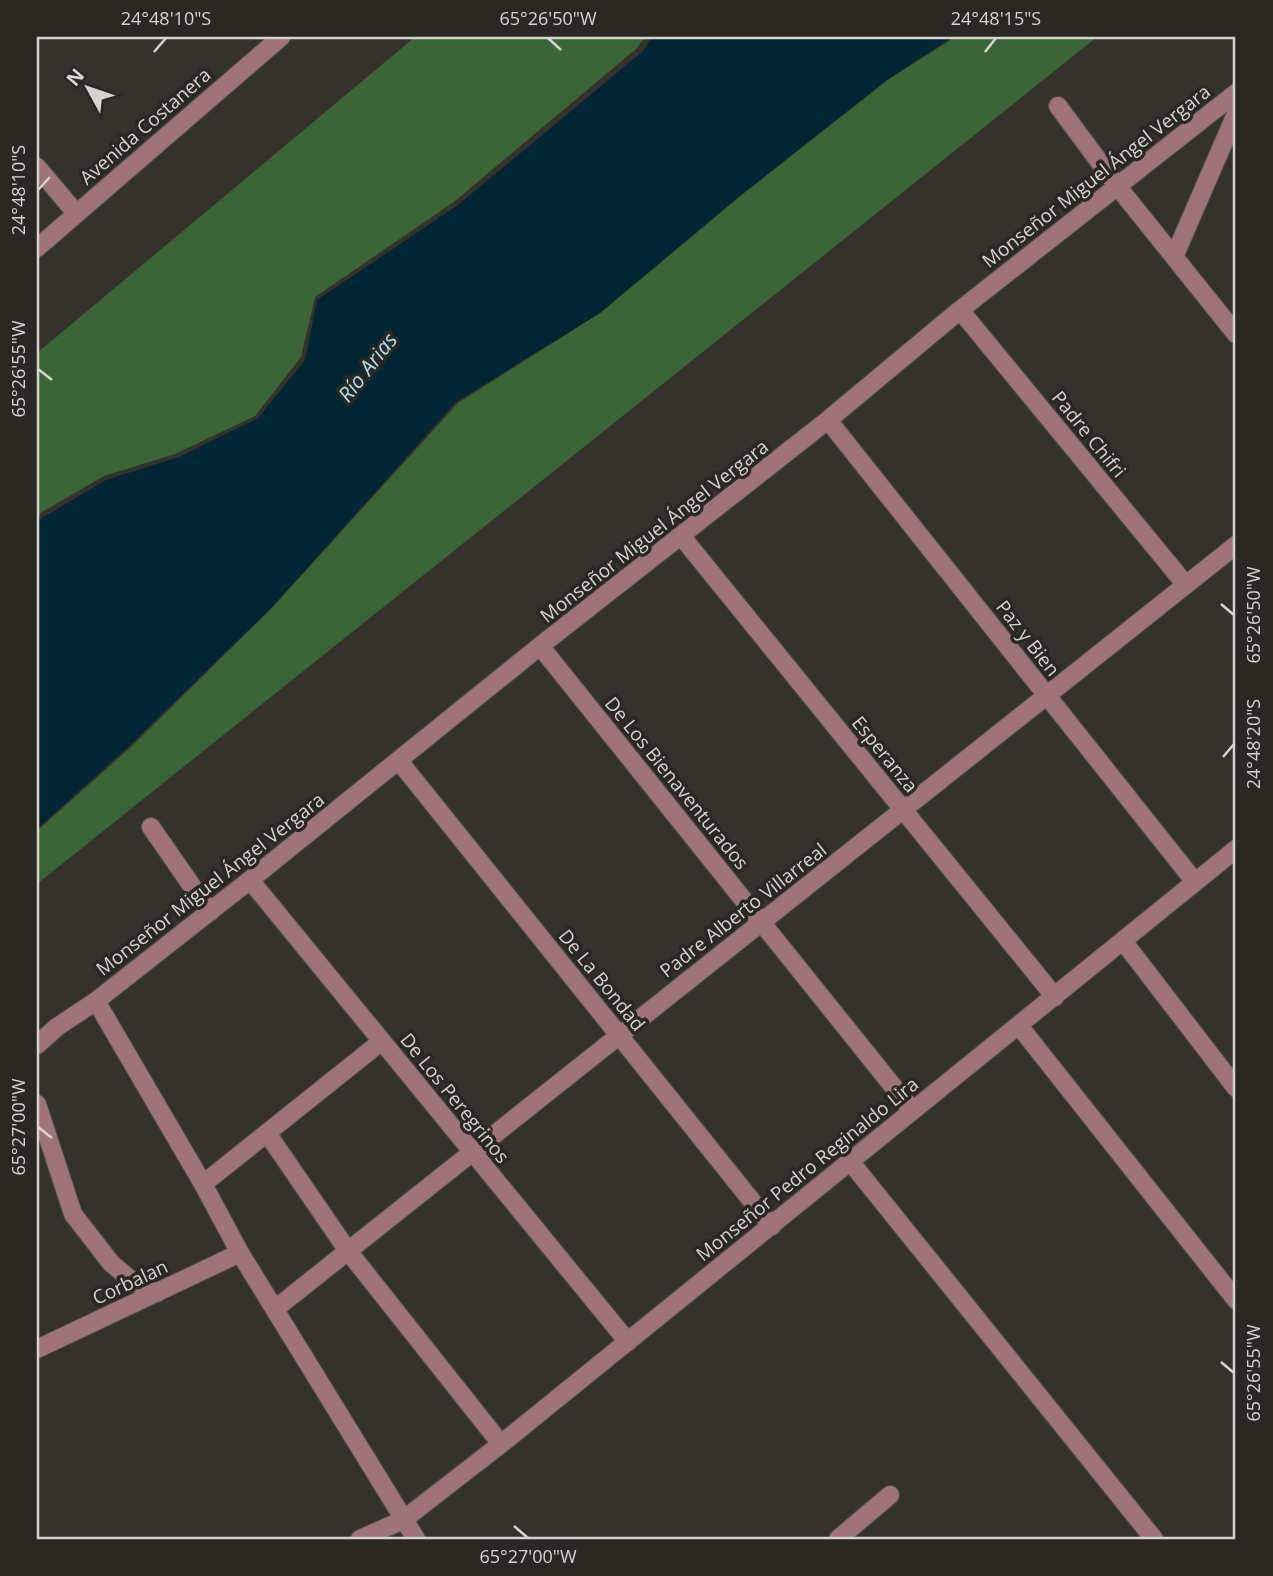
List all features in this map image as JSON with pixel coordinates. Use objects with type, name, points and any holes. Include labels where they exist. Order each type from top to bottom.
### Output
[{"type":"street","name":"Avenida Costanera","points":[[37,248],[281,37]]},
{"type":"street","name":"Monseñor Miguel Ángel Vergara","points":[[37,1045],[210,912],[540,646],[828,421],[960,310],[1236,93]]},
{"type":"street","points":[[1058,106],[1118,187],[1236,334]]},
{"type":"street","points":[[1174,257],[1236,114]]},
{"type":"street","points":[[37,167],[76,213]]},
{"type":"street","name":"Padre Chifri","points":[[960,310],[1186,585]]},
{"type":"street","name":"Paz y Bien","points":[[828,421],[1195,882]]},
{"type":"street","name":"Esperanza","points":[[682,537],[1055,997]]},
{"type":"street","name":"Padre Alberto Villarreal","points":[[275,1308],[1236,545]]},
{"type":"street","name":"De Los Bienaventurados","points":[[540,646],[912,1110]]},
{"type":"street","name":"De La Bondad","points":[[399,761],[772,1226]]},
{"type":"street","points":[[151,827],[210,912]]},
{"type":"street","name":"Monseñor Pedro Reginaldo Lira","points":[[360,1539],[403,1520],[501,1444],[772,1226],[849,1160],[1020,1027],[1236,849]]},
{"type":"street","name":"De Los Peregrinos","points":[[250,880],[628,1342]]},
{"type":"street","points":[[1124,941],[1236,1088]]},
{"type":"street","points":[[96,1001],[203,1184],[240,1253],[416,1539]]},
{"type":"street","points":[[1020,1027],[1236,1300]]},
{"type":"street","points":[[203,1184],[382,1041]]},
{"type":"street","points":[[37,1104],[72,1214],[111,1263],[131,1280],[157,1293]]},
{"type":"street","points":[[267,1133],[348,1251],[501,1444]]},
{"type":"street","points":[[849,1160],[1154,1539]]},
{"type":"street","name":"Corbalan","points":[[37,1349],[240,1253]]},
{"type":"street","points":[[838,1539],[890,1496]]},
{"type":"green space","points":[[415,37],[645,37],[637,48],[455,201],[315,297],[301,357],[255,416],[175,454],[104,476],[37,515],[37,353]]},
{"type":"green space","points":[[955,37],[1097,37],[37,884],[37,831],[131,747],[272,608],[458,403],[600,313],[743,194],[888,80]]},
{"type":"water","name":"Río Arias","points":[[652,37],[953,37],[888,79],[742,194],[600,313],[456,402],[272,607],[129,746],[37,829],[37,521],[106,480],[179,457],[258,418],[305,360],[317,300],[458,205],[643,51]]}]
